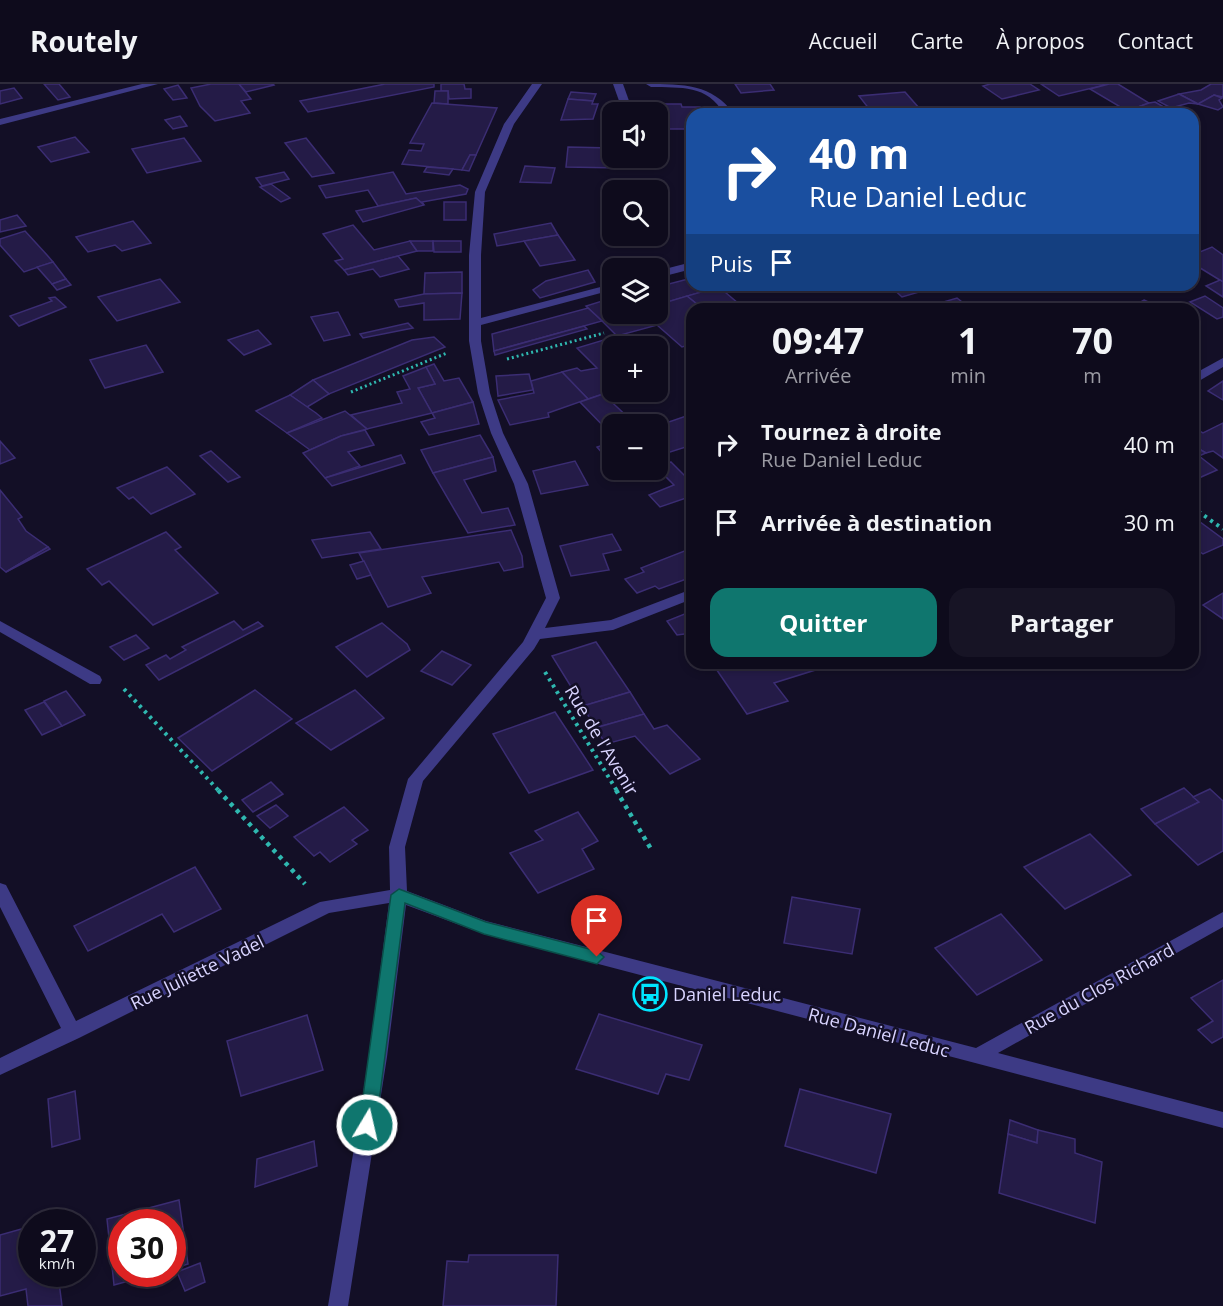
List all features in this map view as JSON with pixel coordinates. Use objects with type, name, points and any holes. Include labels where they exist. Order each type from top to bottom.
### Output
[{"type":"street","points":[[0,122],[153,84]]},
{"type":"street","points":[[338,1306],[378,1057],[399,895],[397,847],[416,778],[533,640],[553,598],[521,484],[497,433],[484,393],[475,323],[475,255],[480,192],[509,124],[537,84]]},
{"type":"street","points":[[618,84],[624,102]]},
{"type":"street","points":[[651,84],[693,84],[721,100],[726,108]]},
{"type":"street","points":[[668,272],[686,267]]},
{"type":"street","points":[[475,323],[602,290]]},
{"type":"street","points":[[1199,377],[1223,362]]},
{"type":"street","points":[[533,640],[613,625],[686,596]]},
{"type":"street","points":[[0,626],[95,680]]},
{"type":"street","points":[[0,890],[73,1033]]},
{"type":"street","name":"Rue Juliette Vadel","points":[[0,1067],[327,908],[399,895]]},
{"type":"street","name":"Rue Daniel Leduc","points":[[399,895],[484,927],[1223,1120]]},
{"type":"street","name":"Rue du Clos Richard","points":[[975,1057],[1223,919]]},
{"type":"path","points":[[480,366],[604,333]]},
{"type":"path","points":[[351,392],[476,341]]},
{"type":"path","points":[[1199,512],[1223,529]]},
{"type":"path","name":"Rue de l'Avenir","points":[[533,640],[651,849]]},
{"type":"path","points":[[95,680],[124,689],[327,908]]},
{"type":"building","points":[[44,84],[59,84],[70,97],[58,100]]},
{"type":"building","points":[[211,84],[239,84],[251,99],[241,101],[250,113],[215,121],[200,106],[191,88]]},
{"type":"building","points":[[239,84],[273,84],[274,85],[246,92]]},
{"type":"building","points":[[385,84],[434,84],[434,87],[308,112],[300,101]]},
{"type":"building","points":[[441,84],[464,84],[465,89],[471,89],[471,98],[449,99],[448,91],[441,91]]},
{"type":"building","points":[[735,84],[770,84],[774,90],[741,93]]},
{"type":"building","points":[[1030,84],[1039,90],[1002,99],[983,86]]},
{"type":"building","points":[[1041,84],[1109,84],[1059,96]]},
{"type":"building","points":[[1118,84],[1149,103],[1135,108],[1122,108],[1090,89]]},
{"type":"building","points":[[1211,84],[1223,84],[1223,97],[1214,95],[1198,104],[1179,94],[1201,90]]},
{"type":"building","points":[[178,85],[187,98],[173,100],[164,89]]},
{"type":"building","points":[[14,88],[22,98],[0,104],[0,91]]},
{"type":"building","points":[[435,91],[448,91],[448,104],[434,103]]},
{"type":"building","points":[[571,92],[596,94],[593,101],[568,99]]},
{"type":"building","points":[[905,92],[919,108],[868,108],[859,96]]},
{"type":"building","points":[[1179,94],[1198,104],[1189,103],[1171,108],[1158,101]]},
{"type":"building","points":[[1214,95],[1222,98],[1219,100],[1223,107],[1218,110],[1198,104]]},
{"type":"building","points":[[568,99],[593,101],[592,104],[598,104],[593,119],[561,120]]},
{"type":"building","points":[[1155,102],[1166,108],[1135,108]]},
{"type":"building","points":[[432,103],[497,108],[476,155],[470,155],[462,170],[402,164],[409,150],[421,151],[424,144],[410,143]]},
{"type":"building","points":[[668,104],[700,107],[686,108],[686,129],[668,129]]},
{"type":"building","points":[[180,116],[187,126],[173,129],[165,120]]},
{"type":"building","points":[[75,137],[89,152],[51,162],[38,147]]},
{"type":"building","points":[[184,138],[201,161],[147,173],[132,149]]},
{"type":"building","points":[[306,138],[334,173],[312,177],[285,143]]},
{"type":"building","points":[[568,147],[602,148],[602,168],[566,167]]},
{"type":"building","points":[[470,155],[476,155],[469,171],[462,170]]},
{"type":"building","points":[[525,166],[555,168],[551,183],[520,182]]},
{"type":"building","points":[[427,167],[453,169],[449,175],[424,172]]},
{"type":"building","points":[[284,172],[289,179],[262,186],[256,178]]},
{"type":"building","points":[[393,172],[406,194],[460,185],[468,189],[466,194],[422,202],[424,205],[416,198],[378,206],[368,190],[326,198],[319,186]]},
{"type":"building","points":[[271,184],[290,198],[281,202],[260,187]]},
{"type":"building","points":[[416,198],[424,205],[363,222],[356,211]]},
{"type":"building","points":[[444,202],[466,202],[466,220],[444,220]]},
{"type":"building","points":[[17,215],[26,226],[0,232],[0,220]]},
{"type":"building","points":[[133,221],[151,243],[122,251],[115,245],[88,252],[76,237]]},
{"type":"building","points":[[551,223],[558,235],[497,246],[494,234]]},
{"type":"building","points":[[353,225],[374,250],[410,241],[417,251],[344,270],[335,261],[343,259],[323,234]]},
{"type":"building","points":[[25,231],[53,262],[24,272],[0,245],[0,239]]},
{"type":"building","points":[[558,235],[575,260],[540,266],[524,241]]},
{"type":"building","points":[[410,241],[433,241],[433,251],[417,251]]},
{"type":"building","points":[[433,241],[461,241],[461,252],[434,252]]},
{"type":"building","points":[[1212,247],[1223,255],[1223,282],[1199,267],[1199,251]]},
{"type":"building","points":[[398,256],[409,269],[380,277],[373,269],[348,275],[344,270]]},
{"type":"building","points":[[53,262],[66,279],[52,284],[37,267]]},
{"type":"building","points":[[588,270],[595,282],[540,298],[533,290],[546,281]]},
{"type":"building","points":[[462,272],[462,293],[424,294],[425,273]]},
{"type":"building","points":[[66,279],[71,285],[57,290],[52,284]]},
{"type":"building","points":[[160,279],[180,302],[117,321],[98,297]]},
{"type":"building","points":[[686,280],[686,291],[705,291],[668,302],[668,284]]},
{"type":"building","points":[[1220,280],[1223,282],[1223,297],[1206,286]]},
{"type":"building","points":[[705,291],[724,291],[738,303],[696,303],[687,296]]},
{"type":"building","points":[[896,291],[923,291],[902,297]]},
{"type":"building","points":[[462,293],[460,319],[424,320],[424,303],[399,307],[395,300],[424,294]]},
{"type":"building","points":[[687,296],[696,303],[686,303],[686,346],[682,347],[657,325],[617,336],[605,324],[668,324],[668,302]]},
{"type":"building","points":[[1205,296],[1223,308],[1223,317],[1217,319],[1199,308],[1199,303],[1190,302]]},
{"type":"building","points":[[55,297],[66,307],[19,326],[10,316],[52,301],[49,298]]},
{"type":"building","points":[[957,298],[963,303],[940,303]]},
{"type":"building","points":[[602,301],[602,321],[586,306]]},
{"type":"building","points":[[588,308],[602,321],[494,351],[492,334]]},
{"type":"building","points":[[338,312],[350,335],[324,341],[311,317]]},
{"type":"building","points":[[408,323],[413,328],[363,338],[360,334]]},
{"type":"building","points":[[584,326],[587,329],[495,355],[494,351]]},
{"type":"building","points":[[258,330],[271,344],[244,355],[228,340]]},
{"type":"building","points":[[434,337],[445,347],[329,394],[313,380],[412,340]]},
{"type":"building","points":[[602,340],[602,394],[588,399],[562,372],[577,368],[581,371],[597,368],[577,348]]},
{"type":"building","points":[[146,345],[163,372],[105,388],[90,360]]},
{"type":"building","points":[[434,364],[444,381],[459,378],[473,402],[432,413],[418,388],[435,384],[426,367]]},
{"type":"building","points":[[426,367],[435,384],[418,388],[432,413],[367,429],[351,415],[402,403],[397,392],[410,389],[403,376]]},
{"type":"building","points":[[562,372],[588,399],[548,413],[549,417],[510,425],[498,400],[534,393],[531,381]]},
{"type":"building","points":[[529,374],[533,390],[498,396],[496,376]]},
{"type":"building","points":[[313,380],[329,394],[307,407],[290,395]]},
{"type":"building","points":[[1223,381],[1223,400],[1208,391]]},
{"type":"building","points":[[602,394],[602,402],[612,402],[624,414],[602,414],[602,425],[580,402]]},
{"type":"building","points":[[290,395],[322,418],[287,433],[256,411]]},
{"type":"building","points":[[473,402],[479,424],[429,435],[421,422],[435,418],[432,413]]},
{"type":"building","points":[[345,411],[367,429],[341,436],[310,450],[287,433]]},
{"type":"building","points":[[686,416],[686,447],[668,453],[668,422]]},
{"type":"building","points":[[1223,423],[1223,458],[1213,451],[1206,453],[1199,449],[1199,431],[1203,433]]},
{"type":"building","points":[[365,430],[374,445],[348,452],[360,466],[325,478],[303,453],[341,436]]},
{"type":"building","points":[[480,435],[493,457],[433,473],[421,450]]},
{"type":"building","points":[[0,441],[15,458],[0,464]]},
{"type":"building","points":[[1199,449],[1206,453],[1199,456]]},
{"type":"building","points":[[211,451],[240,477],[228,482],[200,456]]},
{"type":"building","points":[[401,455],[405,463],[332,486],[325,478]]},
{"type":"building","points":[[1199,456],[1217,470],[1199,478]]},
{"type":"building","points":[[493,457],[496,471],[464,480],[482,513],[508,508],[515,525],[468,533],[433,473]]},
{"type":"building","points":[[575,461],[588,485],[541,494],[533,471]]},
{"type":"building","points":[[671,462],[686,477],[686,498],[660,507],[649,495],[674,485],[668,479],[668,463]]},
{"type":"building","points":[[167,467],[195,494],[151,514],[133,497],[129,499],[117,488]]},
{"type":"building","points":[[0,490],[22,517],[18,519],[26,531],[48,547],[6,572],[0,567]]},
{"type":"building","points":[[1199,521],[1223,539],[1223,545],[1203,554],[1199,551]]},
{"type":"building","points":[[511,530],[522,556],[523,567],[504,571],[499,562],[422,577],[431,593],[388,607],[359,553]]},
{"type":"building","points":[[166,532],[181,547],[175,550],[218,593],[153,625],[109,581],[102,585],[87,569]]},
{"type":"building","points":[[370,532],[381,549],[322,558],[312,540]]},
{"type":"building","points":[[612,534],[621,550],[603,554],[609,570],[571,576],[560,546]]},
{"type":"building","points":[[48,547],[50,549],[6,572]]},
{"type":"building","points":[[686,550],[686,579],[659,589],[655,586],[637,593],[625,579],[644,572],[641,568]]},
{"type":"building","points":[[364,561],[371,575],[357,579],[350,565]]},
{"type":"building","points":[[1223,593],[1223,619],[1203,605]]},
{"type":"building","points":[[686,613],[686,634],[677,635],[667,621]]},
{"type":"building","points":[[234,621],[243,630],[258,622],[263,626],[159,680],[146,665],[166,655],[170,659],[186,650],[182,647]]},
{"type":"building","points":[[382,623],[407,644],[410,650],[367,677],[336,647]]},
{"type":"building","points":[[136,635],[149,648],[124,660],[110,647]]},
{"type":"building","points":[[596,642],[630,692],[583,706],[552,656]]},
{"type":"building","points":[[442,651],[471,665],[452,685],[421,671]]},
{"type":"building","points":[[716,669],[819,669],[774,683],[788,701],[747,714]]},
{"type":"building","points":[[255,690],[292,719],[212,771],[178,738]]},
{"type":"building","points":[[355,690],[384,718],[331,750],[296,723]]},
{"type":"building","points":[[66,691],[85,715],[62,726],[44,701]]},
{"type":"building","points":[[630,692],[644,714],[595,728],[583,706]]},
{"type":"building","points":[[44,702],[62,726],[42,735],[25,710]]},
{"type":"building","points":[[555,712],[593,770],[529,793],[493,734]]},
{"type":"building","points":[[644,714],[654,729],[667,725],[700,759],[670,774],[635,736],[606,744],[595,728]]},
{"type":"building","points":[[271,782],[283,794],[253,812],[242,800]]},
{"type":"building","points":[[1184,788],[1199,802],[1155,824],[1141,809]]},
{"type":"building","points":[[1210,789],[1223,801],[1223,851],[1198,865],[1155,824],[1199,802],[1193,797]]},
{"type":"building","points":[[276,805],[288,816],[270,828],[257,816]]},
{"type":"building","points":[[344,807],[368,830],[352,840],[357,844],[330,862],[320,852],[314,856],[294,837]]},
{"type":"building","points":[[578,812],[598,841],[582,849],[594,869],[538,893],[510,853],[543,840],[535,831]]},
{"type":"building","points":[[1090,834],[1131,875],[1065,909],[1024,867]]},
{"type":"building","points":[[195,867],[221,909],[174,932],[162,914],[88,951],[74,926]]},
{"type":"building","points":[[792,897],[860,909],[852,954],[784,943]]},
{"type":"building","points":[[1001,914],[1042,960],[977,995],[935,948]]},
{"type":"building","points":[[1223,980],[1223,1037],[1212,1043],[1198,1030],[1213,1021],[1191,998]]},
{"type":"building","points":[[599,1014],[702,1045],[689,1080],[666,1074],[658,1094],[576,1069]]},
{"type":"building","points":[[307,1015],[323,1070],[241,1096],[227,1041]]},
{"type":"building","points":[[800,1089],[891,1114],[876,1173],[785,1146]]},
{"type":"building","points":[[75,1091],[80,1139],[52,1147],[48,1099]]},
{"type":"building","points":[[1010,1120],[1038,1130],[1037,1143],[1008,1134]]},
{"type":"building","points":[[1038,1130],[1075,1139],[1075,1153],[1102,1162],[1095,1223],[999,1193],[1008,1134],[1037,1143]]},
{"type":"building","points":[[314,1141],[317,1166],[255,1187],[257,1159]]},
{"type":"building","points":[[179,1200],[180,1209],[145,1209]]},
{"type":"building","points":[[18,1230],[18,1287],[60,1287],[62,1306],[28,1306],[26,1289],[0,1296],[0,1235]]},
{"type":"building","points":[[469,1255],[558,1255],[556,1306],[443,1306],[447,1261],[468,1262]]},
{"type":"building","points":[[200,1263],[205,1282],[185,1291],[183,1287],[186,1287],[186,1268]]},
{"type":"place","name":"Daniel Leduc","points":[[650,994]]},
{"type":"route","points":[[367,1125],[399,895],[484,927],[597,957]]}]
